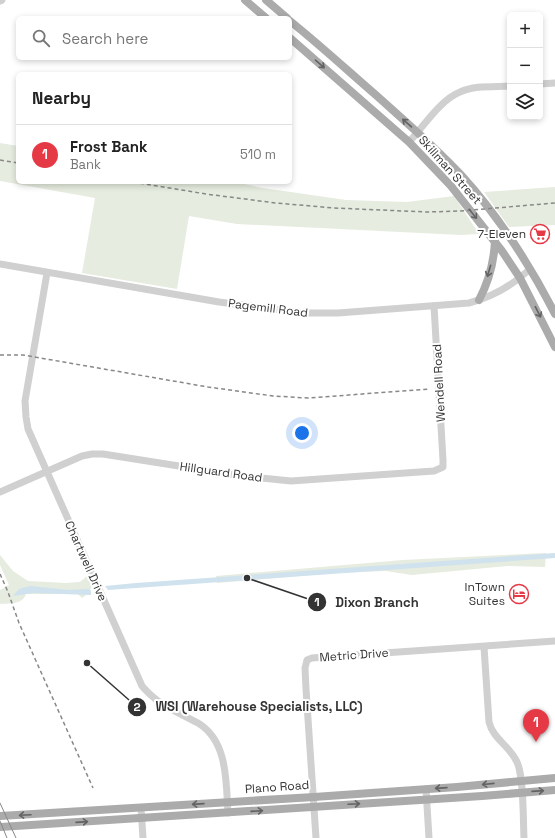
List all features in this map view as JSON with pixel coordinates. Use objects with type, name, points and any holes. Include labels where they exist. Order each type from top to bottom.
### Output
[{"type":"main road","points":[[245,0],[264,16]]},
{"type":"main road","points":[[266,0],[285,16]]},
{"type":"main road","name":"Skillman Street","points":[[292,23],[418,132],[463,177],[500,223],[530,269],[555,314]]},
{"type":"main road","name":"Skillman Street","points":[[292,40],[409,142],[464,201],[520,278],[555,347]]},
{"type":"main road","points":[[308,54],[317,44]]},
{"type":"main road","points":[[451,186],[463,177]]},
{"type":"main road","points":[[479,300],[483,292],[493,257],[495,242]]},
{"type":"main road","name":"Plano Road","points":[[0,816],[426,790],[555,778]]},
{"type":"main road","name":"Plano Road","points":[[0,827],[427,800],[555,790]]},
{"type":"street","points":[[543,84],[555,83]]},
{"type":"street","points":[[409,142],[449,98],[460,92],[473,88],[507,86]]},
{"type":"street","name":"Pagemill Road","points":[[0,264],[219,302],[304,313],[338,313],[469,303],[496,292],[520,278],[530,269]]},
{"type":"street","name":"Chartwell Drive","points":[[47,273],[26,401],[28,429],[142,686],[162,705],[199,724],[218,744],[226,776],[228,813]]},
{"type":"street","name":"Wendell Road","points":[[434,306],[443,460]]},
{"type":"street","name":"Hillguard Road","points":[[0,492],[82,456],[92,454],[103,454],[242,476],[291,481],[434,471],[443,466],[443,460]]},
{"type":"street","name":"Metric Drive","points":[[316,838],[306,689],[305,668],[307,660],[312,658],[384,652],[555,642]]},
{"type":"street","points":[[484,646],[489,722],[491,729],[513,755],[519,767],[524,838]]},
{"type":"street","points":[[426,790],[429,838]]},
{"type":"street","points":[[141,808],[143,838]]},
{"type":"shaded area","points":[[0,143],[16,146],[16,184],[0,181]]},
{"type":"shaded area","points":[[17,184],[244,184],[346,200],[407,202],[454,196],[479,234],[461,235],[237,224],[189,216],[177,289],[82,273],[95,198]]},
{"type":"shaded area","points":[[555,187],[555,225],[509,227],[484,192]]},
{"type":"shaded area","points":[[546,553],[545,567],[507,566],[412,575],[386,571],[336,573],[217,583],[216,576],[403,560]]},
{"type":"shaded area","points":[[0,555],[13,571],[28,581],[66,583],[80,582],[87,576],[92,586],[89,593],[82,598],[78,594],[26,594],[19,602],[0,604],[0,590],[9,585],[0,565]]},
{"type":"water","points":[[555,553],[555,558],[108,590],[105,586],[136,583]]},
{"type":"water","points":[[30,586],[69,590],[89,589],[91,591],[91,595],[33,593],[13,596],[19,589]]},
{"type":"tram line","points":[[0,803],[16,838]]},
{"type":"tram line","points":[[0,821],[7,838]]},
{"type":"railway","points":[[0,160],[16,163]]},
{"type":"railway","points":[[145,184],[276,203],[334,208],[427,212],[460,211],[555,203]]},
{"type":"railway","points":[[0,355],[23,355],[208,387],[273,396],[308,398],[430,389]]},
{"type":"railway","points":[[0,574],[19,623],[93,788]]},
{"type":"place","name":"7-Eleven","points":[[540,234]]},
{"type":"place","name":"Dixon Branch","points":[[247,578]]},
{"type":"place","name":"InTown Suites","points":[[519,594]]},
{"type":"place","name":"WSI (Warehouse Specialists, LLC)","points":[[87,663]]},
{"type":"place","name":"Frost Bank","points":[[536,742]]}]
